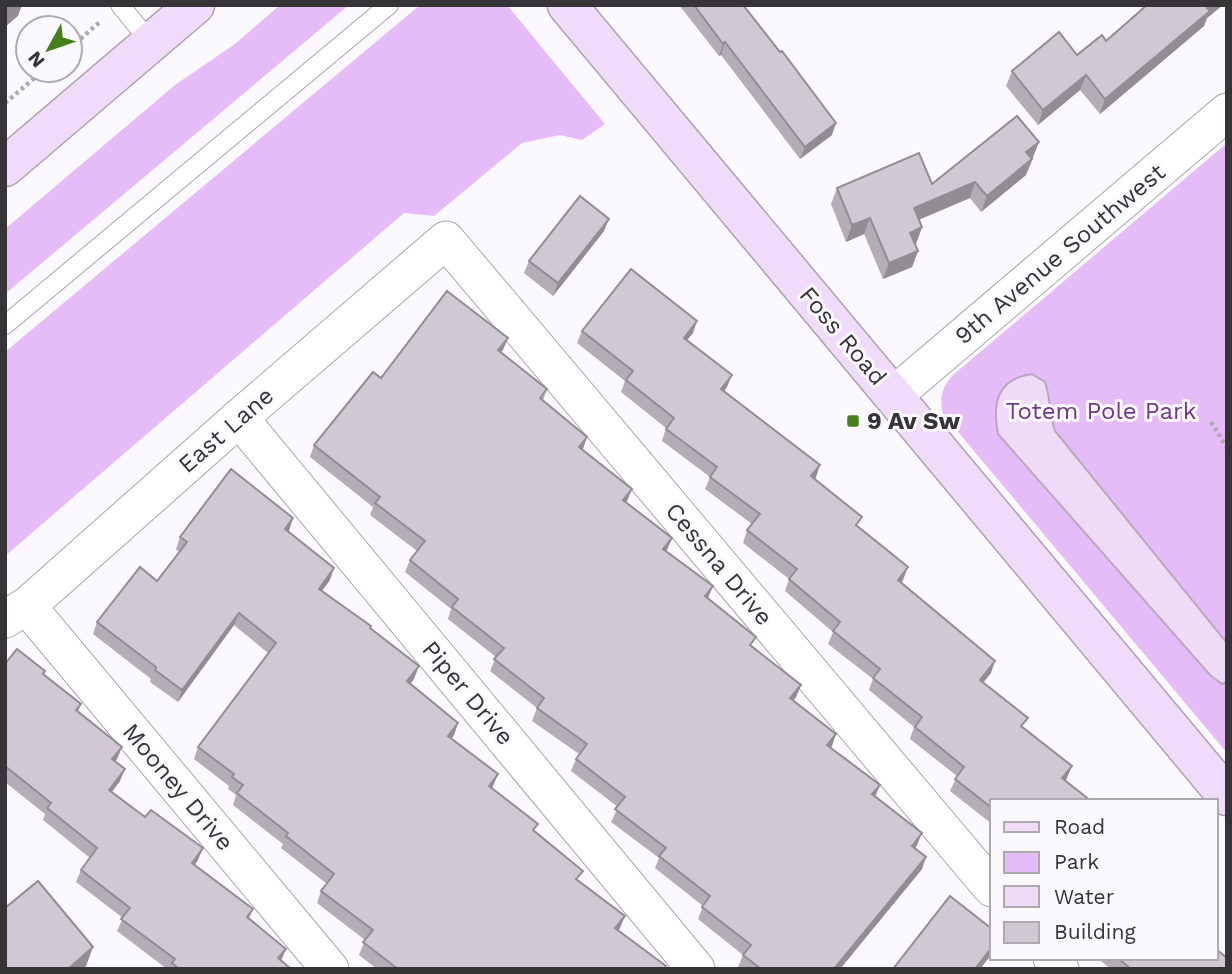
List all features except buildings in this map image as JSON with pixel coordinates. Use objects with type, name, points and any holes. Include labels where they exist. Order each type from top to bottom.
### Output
[{"type":"street","points":[[5,167],[195,5]]},
{"type":"street","name":"Foss Road","points":[[567,5],[1227,796]]},
{"type":"street","name":"9th Avenue Southwest","points":[[893,397],[1227,112]]},
{"type":"street","name":"East Lane","points":[[16,612],[446,240]]},
{"type":"street","name":"Cessna Drive","points":[[446,240],[990,886]]},
{"type":"street","name":"Piper Drive","points":[[239,418],[696,969]]},
{"type":"street","name":"Mooney Drive","points":[[16,612],[330,969]]},
{"type":"lane","points":[[120,5],[151,43]]},
{"type":"lane","points":[[5,325],[389,5]]},
{"type":"path","points":[[84,36],[120,5]]},
{"type":"path","points":[[5,103],[27,84]]},
{"type":"path","points":[[1211,422],[1227,447]]},
{"type":"green space","points":[[280,5],[349,5],[5,294],[5,229],[175,85],[235,44]]},
{"type":"green space","points":[[420,5],[507,5],[605,124],[582,140],[560,135],[522,143],[434,216],[404,213],[5,556],[5,352]]},
{"type":"green space","name":"Totem Pole Park","points":[[1227,143],[1227,753],[943,414],[941,403],[944,388],[953,375]]},
{"type":"water","points":[[1032,374],[1045,382],[1055,431],[1227,643],[1227,682],[1222,684],[1210,675],[998,434],[996,412],[1000,394],[1011,381]]},
{"type":"place","name":"9 Av Sw","points":[[853,421]]}]
